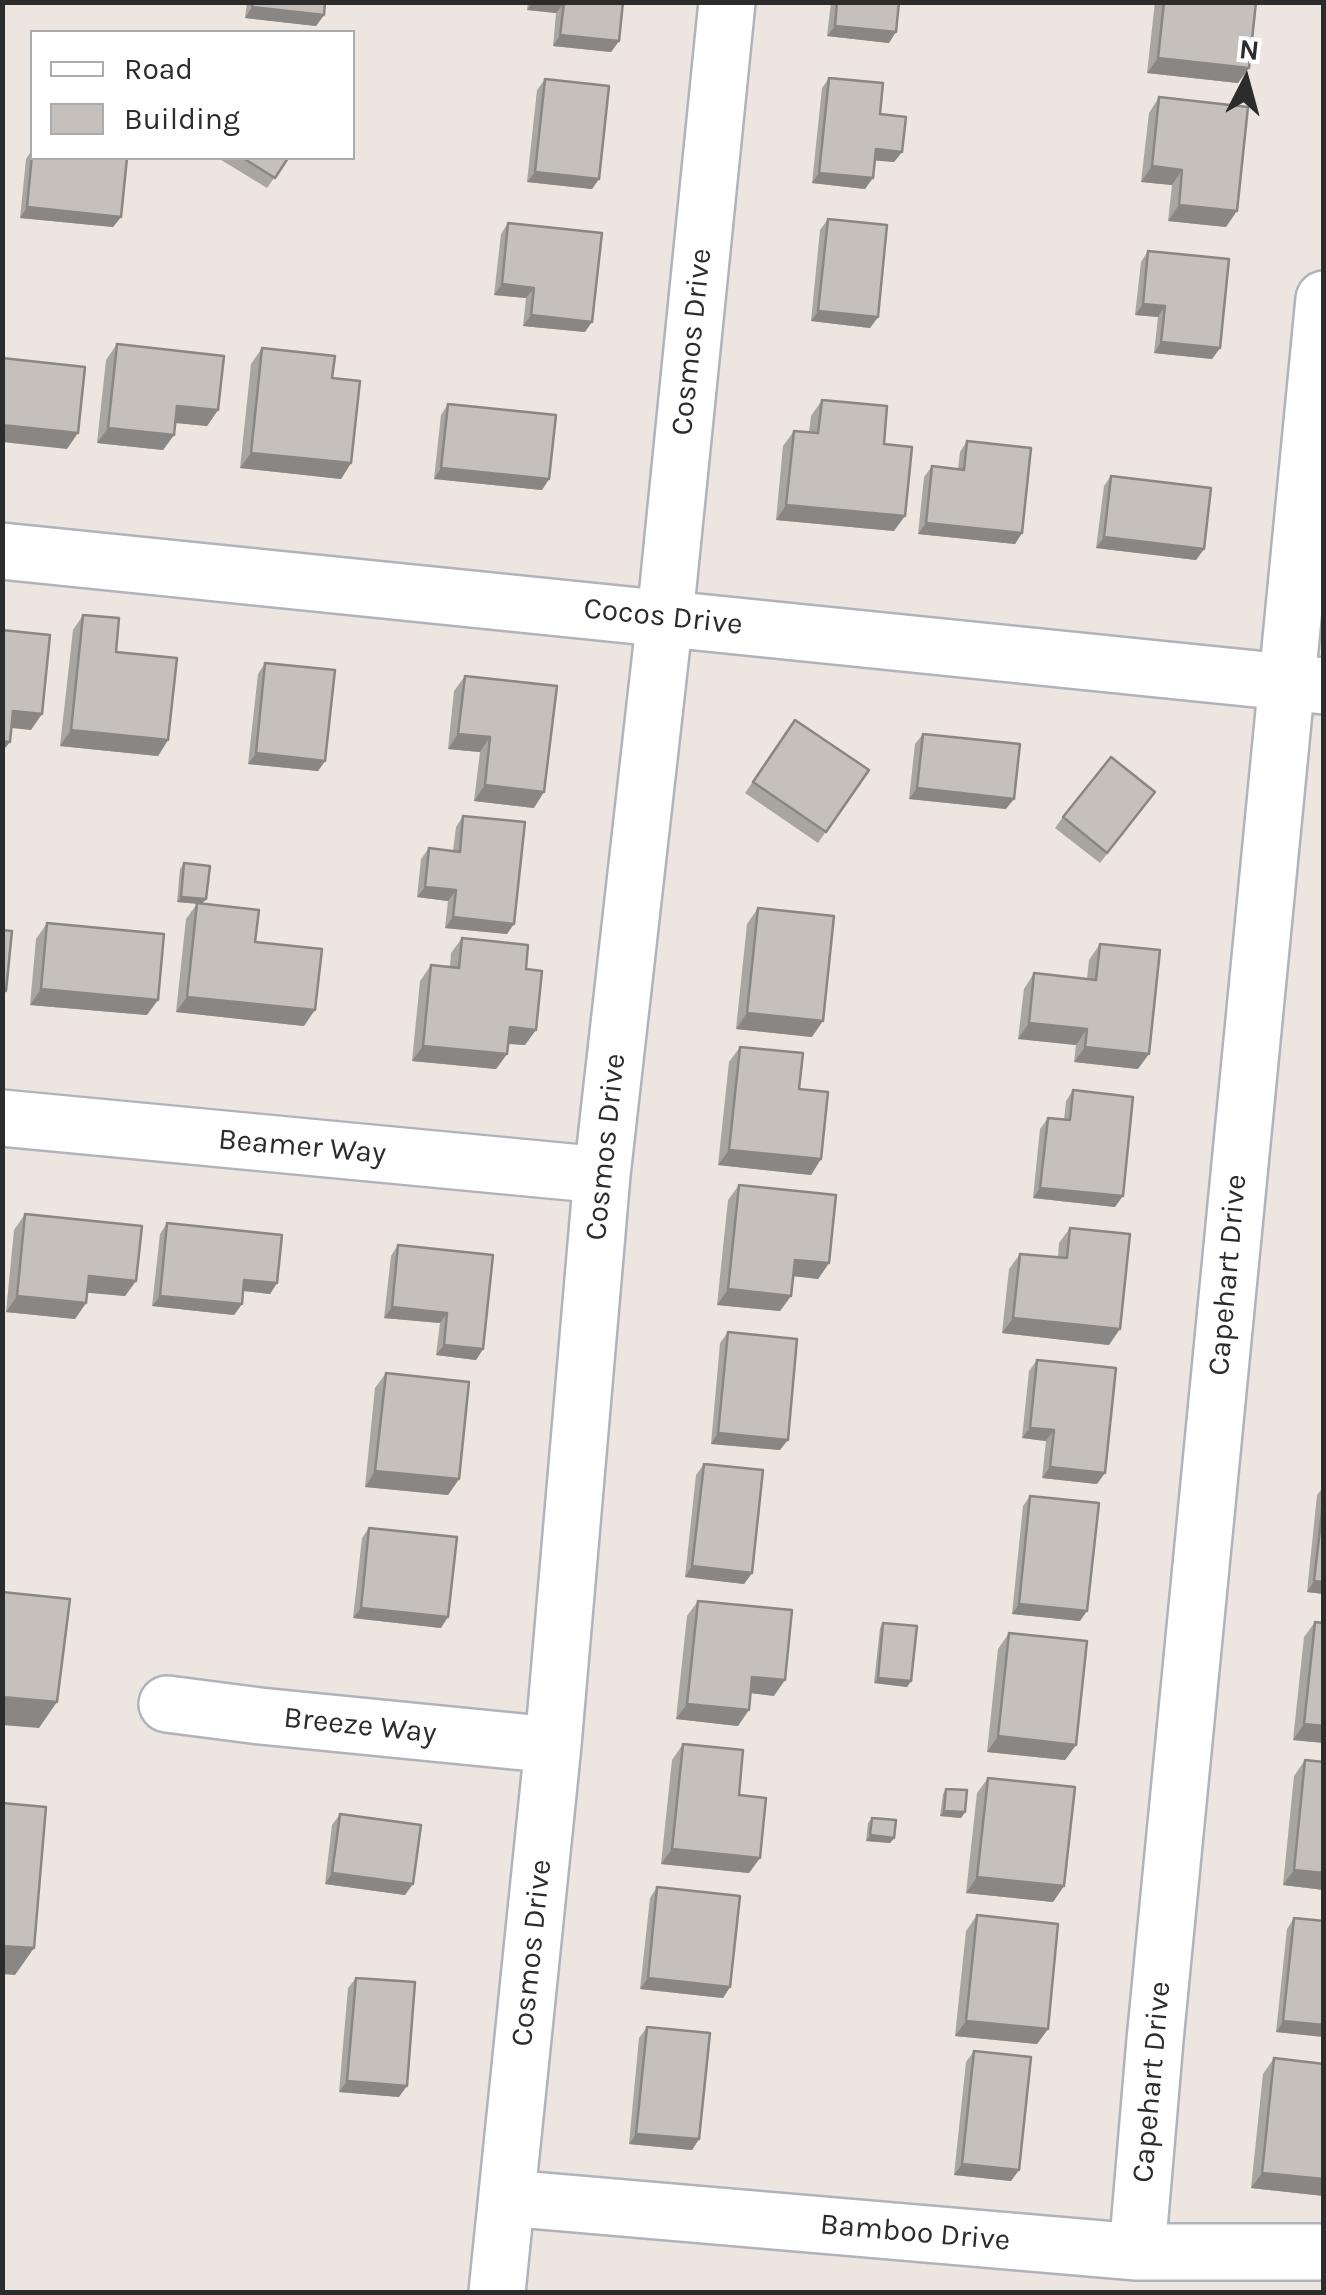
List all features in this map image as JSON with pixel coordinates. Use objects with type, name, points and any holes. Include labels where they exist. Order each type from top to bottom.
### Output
[{"type":"street","name":"Cosmos Drive","points":[[497,2292],[554,1745],[602,1175],[665,617],[726,2]]},
{"type":"street","name":"Capehart Drive","points":[[1138,2252],[1155,2040],[1304,684],[1324,299]]},
{"type":"street","name":"Cocos Drive","points":[[2,552],[1304,684]]},
{"type":"street","name":"Beamer Way","points":[[2,1118],[602,1175]]},
{"type":"street","name":"Breeze Way","points":[[166,1704],[554,1745]]},
{"type":"street","name":"Bamboo Drive","points":[[506,2198],[1138,2252],[1324,2252]]},
{"type":"building","points":[[253,2],[325,2],[324,15],[252,7]]},
{"type":"building","points":[[562,2],[623,2],[619,41],[560,35]]},
{"type":"building","points":[[837,2],[899,2],[896,32],[835,26]]},
{"type":"building","points":[[1164,2],[1256,2],[1249,68],[1158,58]]},
{"type":"building","points":[[829,78],[883,83],[880,114],[906,117],[902,152],[876,149],[873,178],[819,173]]},
{"type":"building","points":[[545,79],[609,86],[599,179],[535,172]]},
{"type":"building","points":[[1159,97],[1248,107],[1237,211],[1179,205],[1182,170],[1152,166]]},
{"type":"building","points":[[32,160],[127,160],[121,217],[27,207]]},
{"type":"building","points":[[246,160],[287,160],[275,178]]},
{"type":"building","points":[[828,219],[887,225],[878,317],[818,311]]},
{"type":"building","points":[[508,223],[602,233],[592,322],[531,315],[534,288],[502,284]]},
{"type":"building","points":[[1148,251],[1229,259],[1220,348],[1161,342],[1165,306],[1143,304]]},
{"type":"building","points":[[117,344],[224,356],[218,410],[177,406],[174,435],[108,428]]},
{"type":"building","points":[[262,348],[335,356],[332,378],[360,381],[351,463],[251,453]]},
{"type":"building","points":[[2,358],[85,367],[78,433],[2,425]]},
{"type":"building","points":[[822,400],[887,406],[884,444],[912,447],[905,516],[786,505],[794,431],[818,433]]},
{"type":"building","points":[[448,404],[556,415],[549,479],[441,468]]},
{"type":"building","points":[[967,441],[1031,448],[1022,533],[926,523],[932,466],[964,470]]},
{"type":"building","points":[[1111,476],[1211,488],[1204,549],[1104,537]]},
{"type":"building","points":[[83,615],[119,618],[116,652],[177,658],[168,740],[71,730]]},
{"type":"building","points":[[2,630],[50,635],[42,714],[13,711],[10,742],[2,741]]},
{"type":"building","points":[[265,663],[335,670],[325,761],[256,753]]},
{"type":"building","points":[[465,676],[557,686],[544,792],[485,785],[490,737],[458,734]]},
{"type":"building","points":[[795,720],[869,770],[826,832],[753,782]]},
{"type":"building","points":[[923,734],[1020,744],[1014,799],[917,788]]},
{"type":"building","points":[[1111,757],[1155,792],[1107,853],[1063,817]]},
{"type":"building","points":[[463,816],[525,822],[514,924],[453,917],[456,890],[425,887],[429,848],[460,852]]},
{"type":"building","points":[[184,863],[210,866],[206,899],[181,897]]},
{"type":"building","points":[[197,903],[259,910],[255,942],[322,949],[315,1010],[187,997]]},
{"type":"building","points":[[758,908],[834,916],[823,1021],[747,1013]]},
{"type":"building","points":[[47,923],[164,934],[158,1000],[41,989]]},
{"type":"building","points":[[2,930],[12,931],[6,991],[2,990]]},
{"type":"building","points":[[462,938],[528,945],[526,969],[542,971],[536,1030],[510,1027],[507,1054],[423,1046],[431,965],[459,968]]},
{"type":"building","points":[[1100,944],[1160,950],[1149,1054],[1085,1047],[1087,1029],[1029,1023],[1034,973],[1096,980]]},
{"type":"building","points":[[740,1047],[803,1053],[799,1089],[828,1092],[821,1159],[729,1150]]},
{"type":"building","points":[[1073,1090],[1133,1097],[1123,1196],[1040,1188],[1048,1118],[1070,1120]]},
{"type":"building","points":[[739,1185],[836,1195],[829,1263],[795,1260],[791,1296],[728,1289]]},
{"type":"building","points":[[25,1214],[142,1226],[136,1281],[89,1276],[86,1303],[17,1296]]},
{"type":"building","points":[[167,1223],[282,1235],[277,1283],[244,1280],[242,1304],[160,1296]]},
{"type":"building","points":[[1070,1228],[1130,1234],[1120,1329],[1013,1318],[1020,1254],[1067,1258]]},
{"type":"building","points":[[398,1245],[493,1255],[483,1349],[444,1345],[447,1313],[392,1307]]},
{"type":"building","points":[[728,1332],[797,1339],[788,1440],[718,1433]]},
{"type":"building","points":[[1037,1360],[1116,1368],[1105,1473],[1050,1467],[1054,1430],[1030,1428]]},
{"type":"building","points":[[386,1373],[469,1382],[459,1479],[375,1471]]},
{"type":"building","points":[[704,1464],[763,1470],[752,1573],[692,1566]]},
{"type":"building","points":[[1324,1494],[1324,1582],[1314,1581]]},
{"type":"building","points":[[1030,1496],[1099,1503],[1087,1611],[1019,1604]]},
{"type":"building","points":[[369,1528],[457,1537],[448,1617],[361,1608]]},
{"type":"building","points":[[2,1592],[70,1599],[57,1702],[2,1697]]},
{"type":"building","points":[[698,1601],[792,1610],[785,1680],[752,1677],[749,1710],[687,1704]]},
{"type":"building","points":[[1315,1622],[1324,1623],[1324,1726],[1304,1724]]},
{"type":"building","points":[[883,1623],[917,1626],[911,1681],[878,1678]]},
{"type":"building","points":[[1009,1633],[1087,1641],[1076,1745],[998,1736]]},
{"type":"building","points":[[683,1744],[743,1750],[739,1795],[766,1798],[760,1858],[672,1849]]},
{"type":"building","points":[[1305,1760],[1324,1762],[1324,1873],[1294,1870]]},
{"type":"building","points":[[988,1778],[1075,1787],[1064,1886],[977,1877]]},
{"type":"building","points":[[946,1789],[967,1790],[965,1812],[944,1811]]},
{"type":"building","points":[[2,1803],[46,1807],[34,1948],[2,1946]]},
{"type":"building","points":[[340,1814],[421,1825],[413,1884],[332,1873]]},
{"type":"building","points":[[872,1818],[896,1820],[894,1838],[870,1835]]},
{"type":"building","points":[[657,1887],[740,1896],[730,1987],[648,1978]]},
{"type":"building","points":[[977,1915],[1058,1924],[1048,2029],[966,2021]]},
{"type":"building","points":[[1294,1918],[1324,1921],[1324,2025],[1283,2021]]},
{"type":"building","points":[[356,1978],[415,1982],[407,2086],[347,2081]]},
{"type":"building","points":[[647,2027],[710,2033],[699,2139],[636,2134]]},
{"type":"building","points":[[974,2051],[1031,2057],[1019,2170],[962,2164]]},
{"type":"building","points":[[1274,2058],[1324,2064],[1324,2179],[1262,2173]]}]
